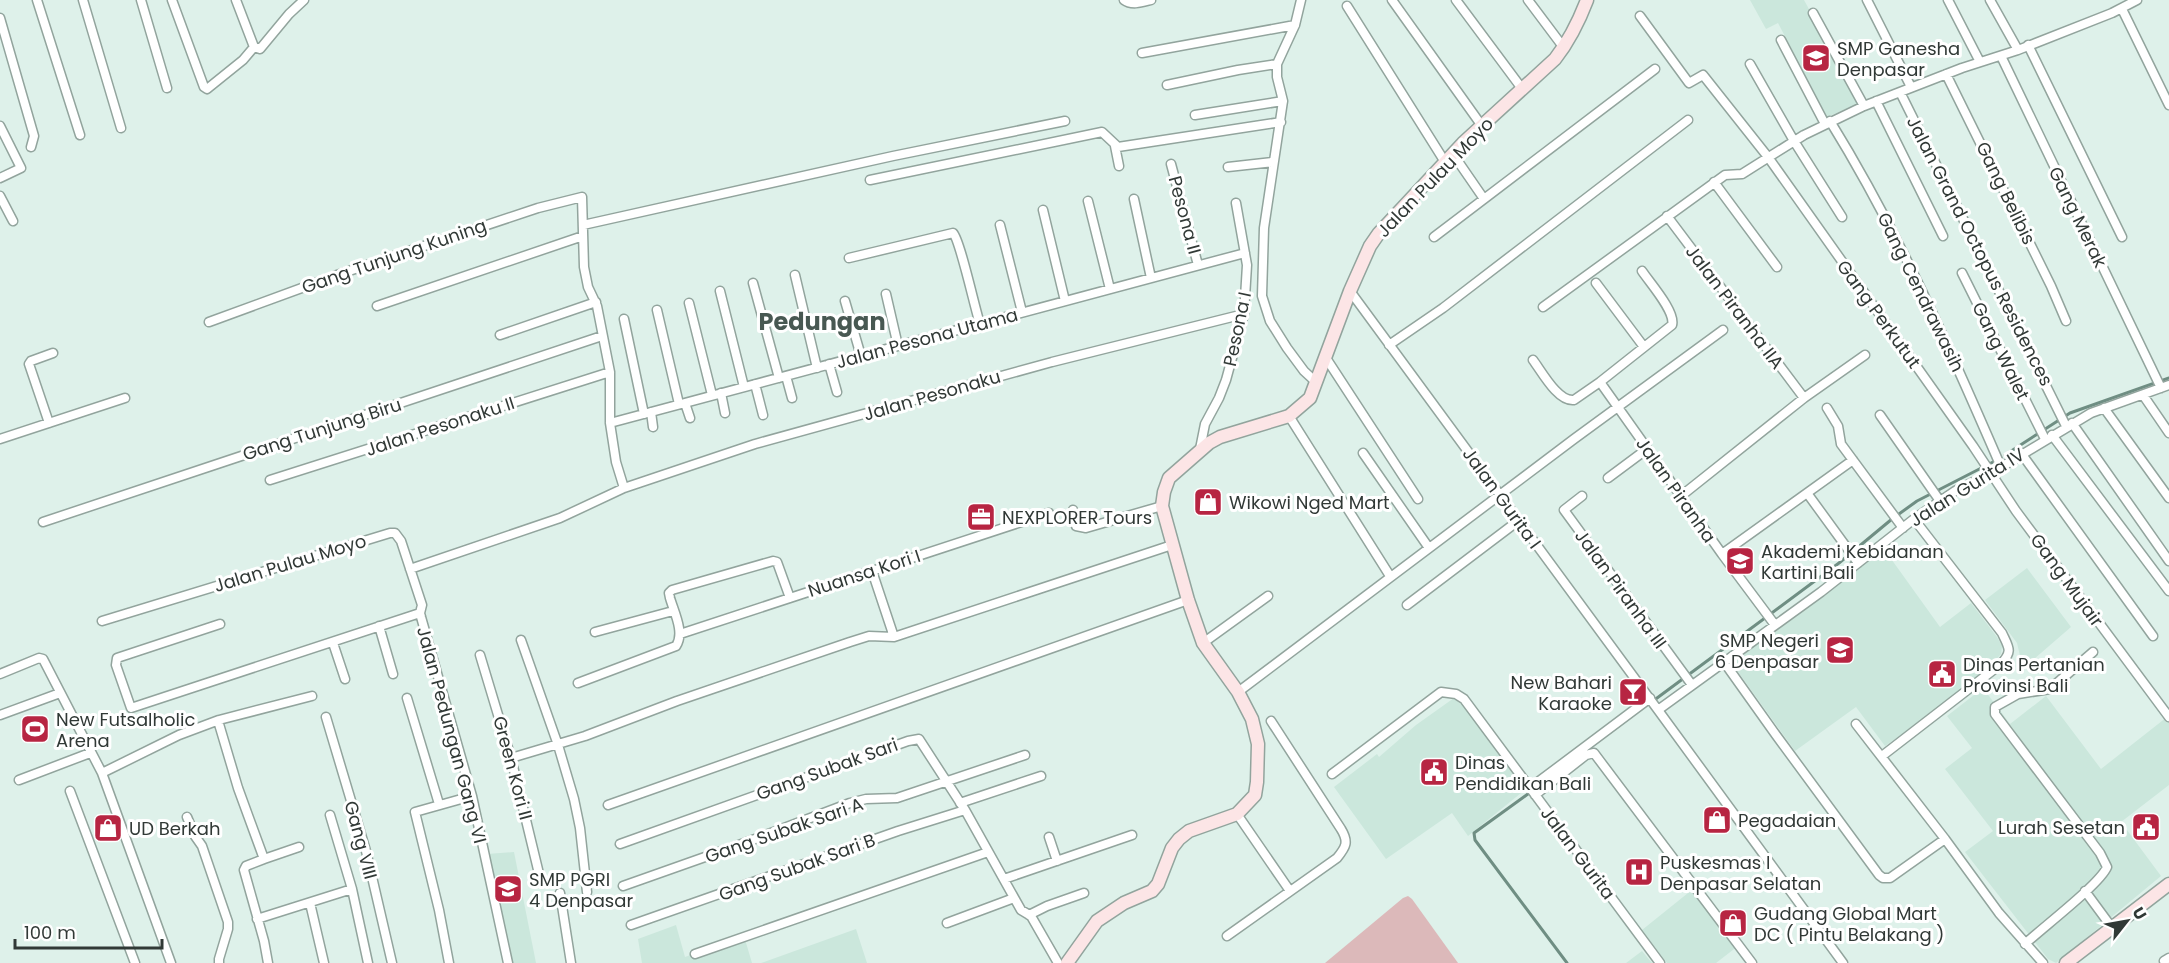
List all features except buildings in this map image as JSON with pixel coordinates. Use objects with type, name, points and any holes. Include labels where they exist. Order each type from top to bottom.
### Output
[{"type":"street","points":[[37,0],[80,135]]},
{"type":"street","points":[[83,0],[121,128]]},
{"type":"street","points":[[141,0],[167,88]]},
{"type":"street","points":[[172,0],[204,87],[207,89],[243,60],[254,47]]},
{"type":"street","points":[[236,0],[254,47]]},
{"type":"street","points":[[254,47],[260,49],[289,14],[304,0]]},
{"type":"street","points":[[1124,0],[1134,3],[1151,0]]},
{"type":"street","points":[[1301,0],[1295,25],[1277,64],[1277,77],[1283,101],[1264,228],[1263,302],[1270,321],[1287,348],[1304,371],[1317,383]]},
{"type":"street","points":[[1392,0],[1482,126]]},
{"type":"street","points":[[1456,0],[1523,90]]},
{"type":"street","points":[[1528,0],[1564,48]]},
{"type":"street","points":[[1867,0],[1911,87]]},
{"type":"street","points":[[1948,0],[1980,62]]},
{"type":"street","points":[[1990,0],[2018,50]]},
{"type":"street","points":[[1543,307],[1725,175],[1742,174],[1828,122],[1864,106],[1946,74],[2018,50],[2122,9],[2137,0]]},
{"type":"street","name":"Jalan Pulau Moyo","points":[[1237,814],[1255,795],[1258,744],[1252,719],[1238,692],[1203,643],[1188,600],[1162,506],[1169,478],[1200,449],[1220,437],[1289,416],[1310,398],[1350,291],[1370,246],[1379,232],[1449,158],[1523,90],[1564,48],[1582,3]]},
{"type":"street","points":[[1347,6],[1449,158],[1484,199]]},
{"type":"street","points":[[2122,9],[2169,105]]},
{"type":"street","points":[[1813,13],[1864,106]]},
{"type":"street","name":"Gang Perkutut","points":[[1640,16],[1689,83],[1703,75],[1768,157],[1983,461],[1989,473]]},
{"type":"street","points":[[0,18],[34,136],[31,147]]},
{"type":"street","points":[[1142,53],[1295,25]]},
{"type":"street","name":"Gang Cendrawasih","points":[[1781,40],[1896,236],[1964,379],[2001,467]]},
{"type":"street","points":[[2028,45],[2122,237]]},
{"type":"street","name":"Gang Merak","points":[[2001,56],[2161,383]]},
{"type":"street","points":[[1167,85],[1277,64]]},
{"type":"street","points":[[1750,64],[1794,141],[1842,217]]},
{"type":"street","points":[[1434,237],[1655,69]]},
{"type":"street","name":"Gang Belibis","points":[[1946,74],[2065,318]]},
{"type":"street","name":"Jalan Grand Octopus Residences","points":[[1900,92],[2060,411],[2169,561]]},
{"type":"street","points":[[1195,115],[1283,101]]},
{"type":"street","points":[[1876,102],[1943,236]]},
{"type":"street","points":[[1389,345],[1443,308],[1688,120]]},
{"type":"street","points":[[624,488],[616,462],[610,423],[610,372],[596,302],[588,287],[586,275],[583,225],[893,156],[1065,121]]},
{"type":"street","points":[[1114,146],[1135,146],[1281,122]]},
{"type":"street","points":[[0,126],[21,168],[0,178]]},
{"type":"street","points":[[870,180],[1102,132],[1114,146],[1119,166]]},
{"type":"street","points":[[1228,167],[1273,162]]},
{"type":"street","name":"Pesona II","points":[[1171,164],[1198,265]]},
{"type":"street","points":[[1714,182],[1777,267]]},
{"type":"street","points":[[0,196],[12,221]]},
{"type":"street","name":"Gang Tunjung Kuning","points":[[209,322],[340,274],[538,208],[582,197],[583,225]]},
{"type":"street","points":[[1134,199],[1151,278]]},
{"type":"street","points":[[1088,201],[1110,289]]},
{"type":"street","name":"Pesona I","points":[[1200,449],[1205,423],[1226,380],[1244,314],[1247,290],[1245,253],[1236,203]]},
{"type":"street","points":[[1043,210],[1065,301]]},
{"type":"street","name":"Jalan Piranha IIA","points":[[1667,216],[1804,398]]},
{"type":"street","points":[[1000,225],[1022,312]]},
{"type":"street","points":[[849,258],[953,233],[960,247],[980,324]]},
{"type":"street","points":[[376,306],[583,236]]},
{"type":"street","name":"Jalan Pesona Utama","points":[[610,423],[1245,253]]},
{"type":"street","points":[[1533,360],[1555,390],[1568,401],[1574,400],[1672,325],[1670,312],[1642,271]]},
{"type":"street","name":"Gang Walet","points":[[1962,273],[2045,434],[2169,591]]},
{"type":"street","points":[[795,275],[817,368]]},
{"type":"street","points":[[753,283],[792,398]]},
{"type":"street","points":[[1596,283],[1644,346]]},
{"type":"street","points":[[720,291],[744,387]]},
{"type":"street","name":"Jalan Gurita I","points":[[1350,291],[1843,963]]},
{"type":"street","points":[[886,294],[898,346]]},
{"type":"street","points":[[844,301],[861,356]]},
{"type":"street","points":[[500,335],[596,302]]},
{"type":"street","points":[[689,303],[725,413]]},
{"type":"street","points":[[657,310],[682,404],[690,418]]},
{"type":"street","name":"Jalan Pesonaku","points":[[410,569],[560,518],[624,488],[756,444],[1052,362],[1244,314]]},
{"type":"street","points":[[624,320],[647,413],[653,427]]},
{"type":"street","points":[[1238,692],[1390,576],[1723,330]]},
{"type":"street","name":"Gang Tunjung Biru","points":[[43,522],[602,336]]},
{"type":"street","points":[[50,423],[29,364],[31,361],[54,353]]},
{"type":"street","points":[[1681,496],[1804,398],[1864,355]]},
{"type":"street","points":[[1326,358],[1418,499]]},
{"type":"street","points":[[829,364],[837,392]]},
{"type":"street","name":"Jalan Pesonaku II","points":[[270,480],[610,372]]},
{"type":"street","name":"Jalan Piranha","points":[[1600,382],[1774,623]]},
{"type":"street","name":"Jalan Gurita IV","points":[[1532,791],[1654,703],[1724,662],[1854,558],[1940,500],[2001,467],[2045,434],[2104,408],[2143,395],[2161,383]]},
{"type":"street","points":[[754,384],[763,415]]},
{"type":"street","points":[[2143,395],[2169,433]]},
{"type":"street","points":[[0,439],[125,398]]},
{"type":"street","points":[[1827,408],[1838,426],[1841,444],[1902,527]]},
{"type":"street","points":[[2104,408],[2169,498]]},
{"type":"street","points":[[1880,414],[1940,500]]},
{"type":"street","points":[[1289,416],[1390,576]]},
{"type":"street","points":[[1608,478],[1647,449]]},
{"type":"street","points":[[1363,453],[1429,548]]},
{"type":"street","points":[[2021,453],[2153,636]]},
{"type":"street","points":[[1722,554],[1853,460]]},
{"type":"street","name":"Gang Mujair","points":[[1989,473],[2169,717]]},
{"type":"street","points":[[1807,493],[1854,558]]},
{"type":"street","name":"Jalan Piranha III","points":[[1582,496],[1564,510],[1691,683]]},
{"type":"street","points":[[1073,510],[1076,526],[1086,528],[1162,506]]},
{"type":"street","name":"Nuansa Kori I","points":[[680,634],[1049,513]]},
{"type":"street","points":[[1882,756],[2001,664],[2009,656],[2010,651],[2002,633],[1914,519]]},
{"type":"street","points":[[1407,605],[1518,520]]},
{"type":"street","name":"Jalan Pulau Moyo","points":[[102,621],[390,533],[395,533],[400,538],[422,605],[420,613]]},
{"type":"street","points":[[511,758],[558,745],[677,701],[850,642],[869,636],[894,637],[1172,545]]},
{"type":"street","points":[[578,683],[676,646],[680,641],[680,634],[669,593],[672,590],[773,561],[777,562],[780,568],[790,598]]},
{"type":"street","points":[[872,571],[894,637]]},
{"type":"street","points":[[1203,643],[1268,596]]},
{"type":"street","points":[[608,805],[1188,600]]},
{"type":"street","points":[[595,632],[673,611]]},
{"type":"street","points":[[220,624],[117,658],[116,665],[131,708],[420,613]]},
{"type":"street","name":"Jalan Pedungan Gang VI","points":[[420,613],[472,796],[508,963]]},
{"type":"street","points":[[379,626],[393,674]]},
{"type":"street","points":[[521,640],[558,745],[574,799],[580,828],[587,892]]},
{"type":"street","points":[[333,643],[345,679]]},
{"type":"street","points":[[2025,944],[2105,873],[2107,867],[2105,861],[1994,712],[1997,704],[2018,694],[2046,690],[2054,686],[2093,652]]},
{"type":"street","name":"Green Kori II","points":[[480,655],[511,758],[541,882]]},
{"type":"street","points":[[0,674],[39,658],[43,659],[90,753],[102,772],[171,963]]},
{"type":"street","points":[[1724,662],[1880,875],[1890,878],[1945,839]]},
{"type":"street","name":"Jalan Gurita","points":[[1332,774],[1442,692],[1464,699],[1660,963]]},
{"type":"street","points":[[0,715],[60,693]]},
{"type":"street","points":[[102,772],[179,735],[219,720],[312,696]]},
{"type":"street","points":[[407,698],[439,804]]},
{"type":"street","name":"Gang VIII","points":[[326,717],[366,851],[392,963]]},
{"type":"street","points":[[1227,936],[1337,858],[1346,846],[1347,839],[1271,721]]},
{"type":"street","points":[[219,724],[238,788],[264,859]]},
{"type":"street","points":[[1856,724],[1993,905],[2043,963]]},
{"type":"street","name":"Gang Subak Sari","points":[[620,844],[919,739],[962,806],[1022,911],[1029,915],[1057,960]]},
{"type":"street","points":[[19,780],[90,753]]},
{"type":"street","points":[[1577,758],[1594,753],[1599,758],[1752,963]]},
{"type":"street","name":"Gang Subak Sari A","points":[[623,886],[850,803],[866,799],[897,798],[1025,756]]},
{"type":"street","name":"Gang Subak Sari B","points":[[631,925],[898,831],[1041,776]]},
{"type":"street","points":[[70,791],[135,963]]},
{"type":"street","points":[[449,963],[416,812],[472,796]]},
{"type":"street","points":[[1067,963],[1097,921],[1124,903],[1152,891],[1158,884],[1172,848],[1179,839],[1189,831],[1237,814],[1290,891]]},
{"type":"street","points":[[330,815],[352,889],[369,963]]},
{"type":"street","points":[[187,817],[202,846],[228,922],[219,963]]},
{"type":"street","points":[[1004,879],[1132,835]]},
{"type":"street","points":[[1049,837],[1057,861]]},
{"type":"street","points":[[268,963],[244,870],[246,866],[299,847]]},
{"type":"street","points":[[695,954],[988,852]]},
{"type":"street","points":[[2066,963],[2169,884]]},
{"type":"street","points":[[257,919],[352,889]]},
{"type":"street","points":[[2085,891],[2112,928]]},
{"type":"street","points":[[560,893],[571,963]]},
{"type":"street","points":[[1029,915],[1084,893]]},
{"type":"street","points":[[947,923],[1014,898]]},
{"type":"street","points":[[310,903],[324,963]]},
{"type":"shaded area","name":"SMP Ganesha Denpasar","points":[[1750,0],[1804,0],[1860,103],[1827,117],[1778,23],[1766,29]]},
{"type":"shaded area","name":"SMP Negeri 6 Denpasar","points":[[1884,549],[1940,627],[1971,603],[1997,637],[2002,646],[2001,654],[1973,686],[1885,746],[1856,707],[1795,751],[1731,662]]},
{"type":"shaded area","name":"Dinas Pertanian Provinsi Bali","points":[[2027,568],[2071,627],[2026,666],[2020,656],[2017,643],[1985,600]]},
{"type":"shaded area","points":[[1983,688],[2010,724],[2046,696],[2101,769],[2167,717],[2169,720],[2169,785],[2121,822],[2161,876],[2056,963],[2048,959],[1965,852],[1993,831],[1945,769],[1972,748],[1947,716]]},
{"type":"shaded area","name":"Dinas Pendidikan Bali","points":[[1454,698],[1464,705],[1526,789],[1468,836],[1452,813],[1386,859],[1334,787],[1377,754],[1379,757],[1416,725]]},
{"type":"shaded area","name":"SMP PGRI 4 Denpasar","points":[[514,852],[536,963],[512,963],[487,854]]},
{"type":"shaded area","points":[[1693,889],[1738,946],[1716,963],[1667,963],[1642,930]]},
{"type":"shaded area","points":[[1408,896],[1458,963],[1325,963],[1403,898]]},
{"type":"shaded area","points":[[676,925],[685,957],[744,936],[752,963],[642,963],[638,939]]},
{"type":"shaded area","points":[[856,929],[867,963],[761,963]]},
{"type":"shaded area","points":[[1642,951],[1652,963],[1626,963]]},
{"type":"waterway","points":[[2005,455],[2070,413],[2169,378]]},
{"type":"waterway","points":[[1653,701],[1839,563],[1917,501],[1993,462]]},
{"type":"waterway","points":[[1532,791],[1474,833],[1475,840],[1567,963]]},
{"type":"place","name":"SMP Ganesha Denpasar","points":[[1816,58]]},
{"type":"place","name":"Wikowi Nged Mart","points":[[1208,502]]},
{"type":"place","name":"NEXPLORER Tours","points":[[981,517]]},
{"type":"place","name":"Akademi Kebidanan Kartini Bali","points":[[1740,561]]},
{"type":"place","name":"SMP Negeri 6 Denpasar","points":[[1840,650]]},
{"type":"place","name":"Dinas Pertanian Provinsi Bali","points":[[1942,674]]},
{"type":"place","name":"New Bahari Karaoke","points":[[1633,692]]},
{"type":"place","name":"New Futsalholic Arena","points":[[35,729]]},
{"type":"place","name":"Dinas Pendidikan Bali","points":[[1434,772]]},
{"type":"place","name":"Pegadaian","points":[[1717,820]]},
{"type":"place","name":"Lurah Sesetan","points":[[2146,827]]},
{"type":"place","name":"UD Berkah","points":[[108,828]]},
{"type":"place","name":"Puskesmas I Denpasar Selatan","points":[[1639,872]]},
{"type":"place","name":"SMP PGRI 4 Denpasar","points":[[508,889]]},
{"type":"place","name":"Gudang Global Mart DC ( Pintu Belakang )","points":[[1733,923]]},
{"type":"district","name":"Pedungan","points":[[822,321]]}]
